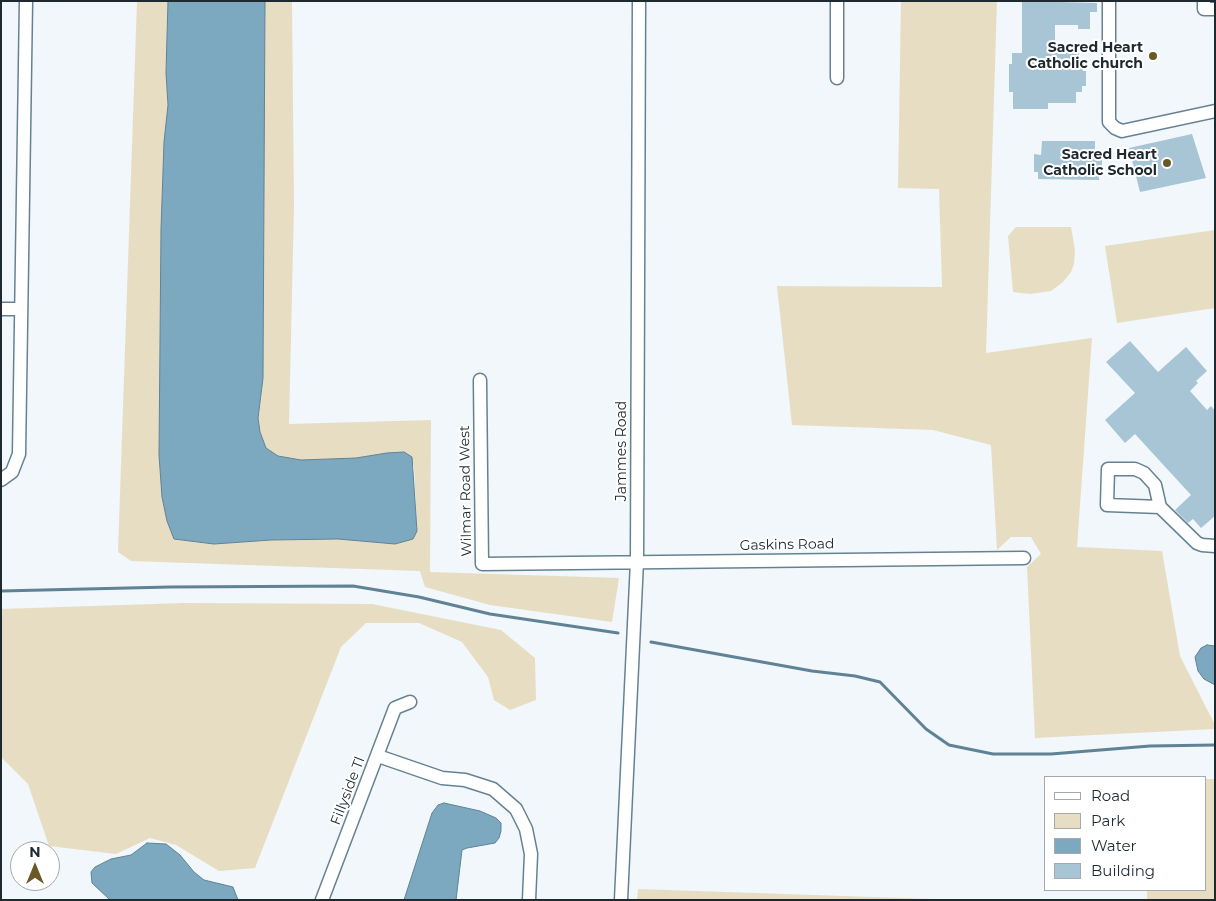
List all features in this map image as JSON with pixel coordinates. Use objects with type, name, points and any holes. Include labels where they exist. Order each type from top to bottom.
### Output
[{"type":"street","points":[[3,479],[12,472],[19,454],[26,1]]},
{"type":"street","name":"Jammes Road","points":[[621,900],[637,561],[639,1]]},
{"type":"street","points":[[837,1],[837,78]]},
{"type":"street","points":[[1109,1],[1109,122],[1115,128],[1122,131],[1215,111]]},
{"type":"street","points":[[1204,1],[1204,9],[1215,9]]},
{"type":"street","points":[[1,309],[21,309]]},
{"type":"street","name":"Wilmar Road West","points":[[480,380],[482,564],[550,563]]},
{"type":"street","points":[[1160,507],[1107,505],[1108,469],[1135,470],[1144,473],[1155,485],[1160,507],[1197,543],[1215,546]]},
{"type":"street","name":"Gaskins Road","points":[[550,563],[1024,558]]},
{"type":"street","name":"Fillyside Tl","points":[[322,900],[395,708],[410,702]]},
{"type":"street","points":[[378,756],[442,778],[465,780],[493,790],[516,809],[526,829],[531,854],[529,900]]},
{"type":"green space","points":[[137,1],[168,1],[166,73],[168,105],[164,142],[161,229],[159,455],[162,497],[167,521],[214,544],[271,540],[338,539],[395,544],[417,531],[414,466],[404,452],[356,458],[301,460],[278,456],[266,448],[260,432],[258,418],[263,378],[265,1],[292,1],[294,206],[289,424],[431,420],[430,572],[619,578],[612,622],[490,605],[425,587],[420,571],[131,561],[118,552]]},
{"type":"green space","points":[[901,1],[997,1],[986,353],[1092,338],[1077,547],[1162,551],[1180,656],[1215,725],[1215,729],[1035,738],[1027,567],[1041,554],[1031,537],[1011,537],[997,550],[991,445],[933,430],[792,425],[777,286],[942,287],[939,189],[898,188]]},
{"type":"green space","points":[[1016,227],[1071,227],[1075,250],[1074,264],[1071,272],[1063,282],[1051,291],[1030,294],[1013,292],[1008,236]]},
{"type":"green space","points":[[1215,230],[1215,308],[1117,323],[1105,246]]},
{"type":"green space","points":[[184,603],[372,604],[501,630],[535,658],[536,700],[510,710],[494,700],[488,677],[462,642],[419,623],[366,623],[341,647],[255,868],[219,871],[176,845],[150,838],[116,854],[60,847],[60,841],[47,841],[28,784],[1,757],[1,609]]},
{"type":"green space","points":[[1206,779],[1215,779],[1215,900],[1147,900],[1147,891],[1206,891]]},
{"type":"green space","points":[[638,889],[961,900],[637,900]]},
{"type":"water","points":[[168,1],[265,1],[263,378],[258,418],[260,432],[266,448],[278,456],[301,460],[356,458],[404,452],[412,457],[417,531],[413,539],[395,544],[338,539],[271,540],[214,544],[174,539],[167,521],[162,497],[159,455],[161,229],[164,142],[168,105],[166,73]]},
{"type":"water","points":[[1207,645],[1215,646],[1215,685],[1204,679],[1198,671],[1195,657],[1201,648]]},
{"type":"water","points":[[444,803],[480,811],[496,818],[501,823],[499,838],[495,843],[462,850],[456,900],[404,900],[432,813],[438,805]]},
{"type":"water","points":[[147,843],[166,844],[180,855],[194,872],[204,880],[233,887],[238,900],[110,900],[92,883],[91,872],[95,867],[111,859],[131,855]]},
{"type":"building","points":[[1022,1],[1097,3],[1097,12],[1090,12],[1090,29],[1078,29],[1078,25],[1055,25],[1055,53],[1079,53],[1079,64],[1083,64],[1083,71],[1086,71],[1086,86],[1082,86],[1082,92],[1076,92],[1076,103],[1048,103],[1048,109],[1013,109],[1013,92],[1009,92],[1009,64],[1012,64],[1012,53],[1022,53]]},
{"type":"building","name":"Sacred Heart Catholic School","points":[[1192,134],[1206,178],[1140,192],[1129,148]]},
{"type":"building","points":[[1042,141],[1095,141],[1095,155],[1102,155],[1102,172],[1099,172],[1099,180],[1038,179],[1038,172],[1034,172],[1034,154],[1041,155]]},
{"type":"building","points":[[1130,341],[1158,372],[1186,347],[1207,371],[1196,381],[1198,383],[1190,391],[1207,410],[1211,406],[1215,411],[1215,516],[1201,528],[1193,519],[1188,523],[1175,510],[1191,495],[1135,434],[1125,443],[1105,420],[1135,393],[1106,362]]},
{"type":"waterway","points":[[1,591],[170,587],[353,586],[419,597],[490,614],[618,633]]},
{"type":"waterway","points":[[651,642],[812,671],[855,676],[880,682],[926,729],[949,745],[993,754],[1051,754],[1150,746],[1215,745]]},
{"type":"place","name":"Sacred Heart Catholic church","points":[[1153,56]]},
{"type":"place","name":"Sacred Heart Catholic School","points":[[1167,163]]}]
